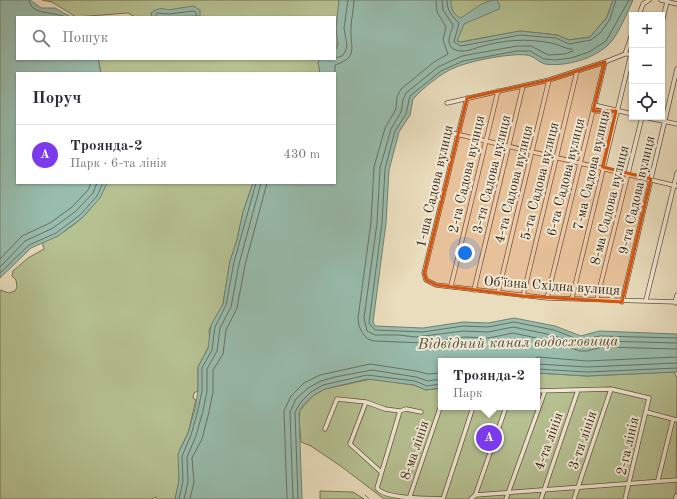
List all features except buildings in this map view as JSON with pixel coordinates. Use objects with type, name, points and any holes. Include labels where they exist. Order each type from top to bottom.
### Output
[{"type":"street","points":[[640,12],[642,4],[649,0]]},
{"type":"street","points":[[661,0],[677,4]]},
{"type":"street","points":[[664,12],[666,2]]},
{"type":"street","points":[[447,103],[549,80],[605,62],[625,54],[629,43]]},
{"type":"street","name":"7-ма Садова вулиця","points":[[572,298],[631,54],[625,54]]},
{"type":"street","name":"6-та Садова вулиця","points":[[547,298],[605,62]]},
{"type":"street","name":"9-та Садова вулиця","points":[[622,302],[677,69]]},
{"type":"street","name":"5-та Садова вулиця","points":[[523,296],[577,71]]},
{"type":"street","name":"4-та Садова вулиця","points":[[498,293],[549,80]]},
{"type":"street","name":"3-тя Садова вулиця","points":[[474,290],[510,146],[523,86]]},
{"type":"street","name":"2-га Садова вулиця","points":[[451,286],[498,91]]},
{"type":"street","name":"1-ша Садова вулиця","points":[[426,280],[424,273],[467,98]]},
{"type":"street","points":[[594,104],[629,113]]},
{"type":"street","points":[[593,111],[616,111]]},
{"type":"street","name":"8-ма Садова вулиця","points":[[597,299],[642,120]]},
{"type":"street","points":[[659,120],[677,124]]},
{"type":"street","points":[[452,133],[458,133],[532,152],[603,167],[676,185]]},
{"type":"street","points":[[646,300],[676,185],[677,173]]},
{"type":"street","name":"Обʼїзна Східна вулиця","points":[[426,280],[436,285],[523,296],[597,299],[622,302],[646,300],[676,303]]},
{"type":"street","points":[[676,303],[677,295]]},
{"type":"street","points":[[540,391],[611,389]]},
{"type":"street","name":"2-га лінія","points":[[611,389],[649,398],[625,499]]},
{"type":"street","name":"3-тя лінія","points":[[574,499],[577,486],[611,389]]},
{"type":"street","name":"4-та лінія","points":[[540,499],[578,390]]},
{"type":"street","points":[[540,407],[546,391]]},
{"type":"street","points":[[325,429],[337,399],[366,402],[385,409],[400,411],[406,409],[421,412]]},
{"type":"street","points":[[366,402],[350,444],[381,472]]},
{"type":"street","name":"8-ма лінія","points":[[409,499],[439,410]]},
{"type":"street","points":[[400,411],[381,472],[377,488],[379,494],[386,497],[409,499],[443,499],[472,410]]},
{"type":"street","points":[[505,410],[473,498],[508,492],[658,480],[677,480]]},
{"type":"street","points":[[506,499],[539,410]]},
{"type":"street","points":[[646,412],[675,420],[658,480]]},
{"type":"highlighted area","points":[[605,62],[593,111],[616,111],[603,167],[651,179],[622,302],[523,296],[436,285],[426,280],[424,273],[467,98],[549,80]]},
{"type":"shaded area","points":[[42,0],[339,0],[337,48],[336,50],[336,16],[198,16],[200,15],[188,8],[151,13],[152,16],[133,16],[128,13],[74,16],[52,2]]},
{"type":"shaded area","points":[[431,0],[613,0],[607,17],[590,37],[569,40],[557,35],[520,31],[461,42],[457,41],[459,25]]},
{"type":"shaded area","points":[[98,60],[320,60],[318,62],[320,72],[101,72]]},
{"type":"shaded area","points":[[106,184],[253,184],[243,212],[237,240],[230,261],[223,304],[209,330],[210,343],[198,367],[198,391],[194,393],[193,398],[196,400],[188,433],[180,449],[179,481],[175,499],[157,499],[156,497],[151,499],[0,499],[0,290],[9,293],[15,291],[17,287],[16,280],[12,276],[13,271],[28,258],[44,249],[42,242],[63,232],[80,219],[102,193]]},
{"type":"shaded area","points":[[674,372],[677,378],[676,499],[384,499],[342,467],[311,446],[301,442],[299,419],[300,410],[314,395],[325,389],[371,379],[414,385],[426,390],[438,388],[438,410],[540,410],[540,373],[587,376]]},
{"type":"shaded area","points":[[320,491],[353,492],[364,499],[320,499]]},
{"type":"water","points":[[0,0],[30,0],[41,8],[55,8],[69,16],[16,16],[16,60],[98,60],[101,72],[16,72],[16,184],[107,184],[100,198],[82,218],[58,236],[31,248],[0,278]]},
{"type":"water","name":"Відвідний канал водосховища","points":[[339,0],[451,0],[453,10],[460,18],[486,2],[497,0],[500,6],[499,9],[464,24],[457,41],[461,42],[520,31],[557,35],[569,40],[590,37],[607,17],[613,0],[633,0],[612,41],[602,50],[587,58],[570,63],[553,65],[545,64],[531,56],[526,55],[500,56],[479,60],[449,70],[426,86],[413,99],[410,115],[399,132],[389,170],[386,223],[373,322],[375,326],[423,328],[463,322],[488,323],[514,318],[555,326],[581,336],[599,331],[677,334],[677,372],[587,376],[540,373],[540,358],[438,358],[438,388],[426,390],[414,385],[367,379],[325,389],[314,395],[303,405],[299,413],[302,499],[175,499],[179,481],[178,454],[188,433],[195,409],[198,391],[198,367],[208,348],[211,325],[223,304],[230,261],[237,240],[243,212],[253,184],[336,184],[336,72],[320,72],[318,62],[320,60],[336,60],[336,49],[338,45],[336,28]]},
{"type":"water","points":[[193,6],[200,10],[200,16],[152,16],[151,13],[155,10],[168,10]]},
{"type":"waterway","points":[[365,495],[369,499]]},
{"type":"place","name":"Троянда-2","points":[[489,438]]}]
